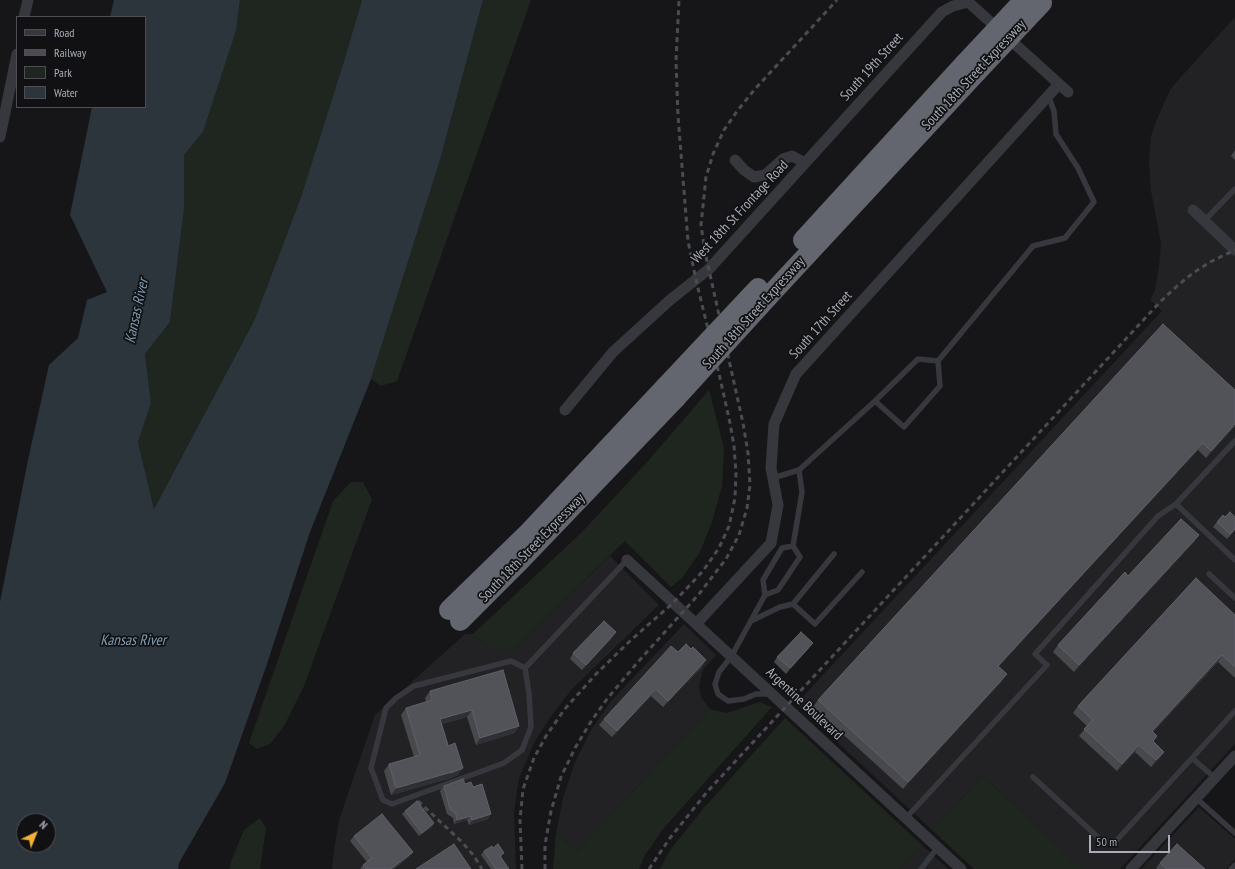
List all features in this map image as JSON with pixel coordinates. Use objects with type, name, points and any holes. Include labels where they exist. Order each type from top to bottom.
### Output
[{"type":"highway","name":"South 18th Street Expressway","points":[[454,616],[520,561],[763,293],[971,68],[1036,1]]},
{"type":"street","points":[[24,16],[28,0]]},
{"type":"street","points":[[967,1],[1068,92]]},
{"type":"street","name":"South 19th Street","points":[[805,163],[942,12],[967,1]]},
{"type":"street","points":[[0,137],[16,59]]},
{"type":"street","name":"South 17th Street","points":[[696,624],[771,543],[778,506],[771,468],[774,424],[796,374],[1059,84]]},
{"type":"street","points":[[736,160],[744,170],[754,177],[765,175],[783,159],[792,156],[805,163]]},
{"type":"street","name":"West 18th St Frontage Road","points":[[565,410],[613,352],[670,300],[708,269],[805,163]]},
{"type":"street","points":[[1193,210],[1235,250]]},
{"type":"street","name":"Argentine Boulevard","points":[[627,560],[961,869]]},
{"type":"street","points":[[1131,869],[1235,756]]},
{"type":"lane","points":[[875,401],[904,427],[940,386],[938,361],[1033,246],[1065,238],[1094,202],[1078,168],[1056,134],[1054,111],[1048,96]]},
{"type":"lane","points":[[1204,221],[1235,189]]},
{"type":"lane","points":[[773,478],[799,470],[875,401],[918,359],[938,361]]},
{"type":"lane","points":[[906,818],[1047,665],[1035,654],[1158,516],[1176,504],[1235,441]]},
{"type":"lane","points":[[765,595],[778,590],[800,557],[793,546],[802,492],[799,470]]},
{"type":"lane","points":[[1176,504],[1235,560]]},
{"type":"lane","points":[[772,694],[756,694],[728,701],[718,694],[715,684],[719,672],[731,657],[765,595],[763,580],[782,548],[793,546]]},
{"type":"lane","points":[[751,621],[780,606],[793,604],[834,554]]},
{"type":"lane","points":[[525,668],[627,560]]},
{"type":"lane","points":[[793,604],[815,624],[862,572]]},
{"type":"lane","points":[[1209,574],[1235,598]]},
{"type":"lane","points":[[511,661],[525,668],[529,693],[531,727],[522,750],[504,763],[392,804],[383,800],[371,768],[386,708],[396,698],[414,686],[511,661]]},
{"type":"lane","points":[[1033,777],[1103,842],[1116,841],[1235,711]]},
{"type":"lane","points":[[1192,758],[1215,778]]},
{"type":"lane","points":[[1196,798],[1235,833]]},
{"type":"lane","points":[[922,869],[938,847]]},
{"type":"lane","points":[[1232,869],[1235,865]]},
{"type":"shaded area","points":[[1235,17],[1235,744],[1120,869],[1083,869],[983,776],[932,830],[796,704],[1162,311],[1150,300],[1155,290],[1161,243],[1151,191],[1149,162],[1151,136],[1170,90]]},
{"type":"shaded area","points":[[610,556],[659,605],[572,689],[549,719],[534,743],[519,778],[514,812],[516,869],[332,869],[339,820],[375,715],[465,634],[473,634],[488,647],[513,649]]},
{"type":"shaded area","points":[[684,624],[716,655],[703,670],[699,686],[701,697],[710,709],[577,851],[556,833],[563,798],[575,762],[591,730],[611,701]]},
{"type":"shaded area","points":[[1199,807],[1235,839],[1235,859],[1226,869],[1141,869]]},
{"type":"shaded area","points":[[922,845],[948,869],[899,869]]},
{"type":"green space","points":[[240,0],[362,0],[301,197],[254,321],[154,509],[138,442],[151,403],[145,354],[170,322],[184,209],[184,155],[203,132],[236,31]]},
{"type":"green space","points":[[483,0],[531,0],[397,381],[381,386],[371,379],[440,160]]},
{"type":"green space","points":[[709,390],[724,448],[722,486],[712,522],[700,552],[682,578],[671,587],[625,541],[513,649],[501,651],[488,647],[473,634],[582,532],[648,461]]},
{"type":"green space","points":[[351,482],[363,482],[372,499],[304,686],[284,726],[270,744],[257,749],[249,743],[333,501]]},
{"type":"green space","points":[[760,702],[772,707],[663,829],[645,855],[639,869],[553,869],[556,833],[577,851],[710,709],[727,713]]},
{"type":"green space","points":[[785,718],[922,845],[899,869],[660,869],[670,850],[703,809]]},
{"type":"green space","points":[[983,776],[1083,869],[974,869],[932,830]]},
{"type":"green space","points":[[260,818],[266,828],[260,869],[229,869],[244,830]]},
{"type":"water","name":"Kansas River","points":[[114,0],[240,0],[236,31],[203,132],[184,155],[184,209],[170,322],[145,354],[151,403],[138,442],[154,509],[254,321],[301,197],[362,0],[483,0],[440,160],[371,379],[310,532],[267,664],[225,783],[179,863],[178,869],[0,869],[0,602],[28,460],[49,365],[78,338],[87,300],[107,292],[70,215],[92,108],[146,108],[146,16],[110,16]]},
{"type":"building","points":[[1163,324],[1235,390],[1235,424],[1211,451],[1203,443],[998,666],[1007,674],[908,782],[818,700]]},
{"type":"building","points":[[1230,512],[1235,517],[1235,529],[1230,534],[1217,522],[1223,515],[1225,517]]},
{"type":"building","points":[[1181,519],[1199,535],[1079,665],[1058,645],[1125,572],[1128,576]]},
{"type":"building","points":[[1196,578],[1235,615],[1235,667],[1222,655],[1152,731],[1157,736],[1153,741],[1164,752],[1156,760],[1139,745],[1122,764],[1084,729],[1093,720],[1078,706]]},
{"type":"building","points":[[604,621],[616,632],[586,665],[573,653]]},
{"type":"building","points":[[801,632],[813,643],[790,668],[777,657]]},
{"type":"building","points":[[686,644],[691,649],[693,647],[706,660],[668,701],[656,689],[617,731],[604,719],[671,646],[678,652]]},
{"type":"building","points":[[503,670],[519,726],[480,738],[472,710],[440,719],[448,746],[455,743],[463,768],[451,773],[452,772],[396,788],[389,764],[420,755],[406,708],[432,700],[430,691]]},
{"type":"building","points":[[463,779],[465,784],[471,782],[473,787],[482,784],[491,814],[472,820],[471,816],[457,820],[456,814],[450,809],[444,786]]},
{"type":"building","points":[[417,801],[434,823],[422,833],[405,811]]},
{"type":"building","points":[[382,814],[413,852],[391,869],[366,869],[363,865],[372,858],[354,836]]},
{"type":"building","points":[[454,844],[471,869],[416,869]]},
{"type":"building","points":[[498,844],[504,853],[500,856],[509,869],[496,869],[484,851],[492,846],[493,848]]},
{"type":"building","points":[[1177,844],[1205,869],[1167,869],[1160,863]]},
{"type":"railway","points":[[522,869],[520,820],[523,789],[534,758],[546,736],[564,710],[596,674],[631,640],[673,603],[703,571],[719,548],[729,526],[735,498],[736,473],[734,446],[730,423],[688,241],[678,116],[676,61],[679,0]]},
{"type":"railway","points":[[545,869],[545,845],[551,811],[561,777],[575,748],[607,699],[699,594],[726,559],[739,535],[747,508],[750,485],[748,453],[743,423],[705,252],[701,225],[706,177],[713,154],[724,130],[738,110],[755,89],[837,0]]},
{"type":"railway","points":[[649,869],[670,838],[707,792],[1160,302],[1193,273],[1210,262],[1235,250]]},
{"type":"railway","points":[[418,801],[462,842],[474,856],[482,869]]}]
